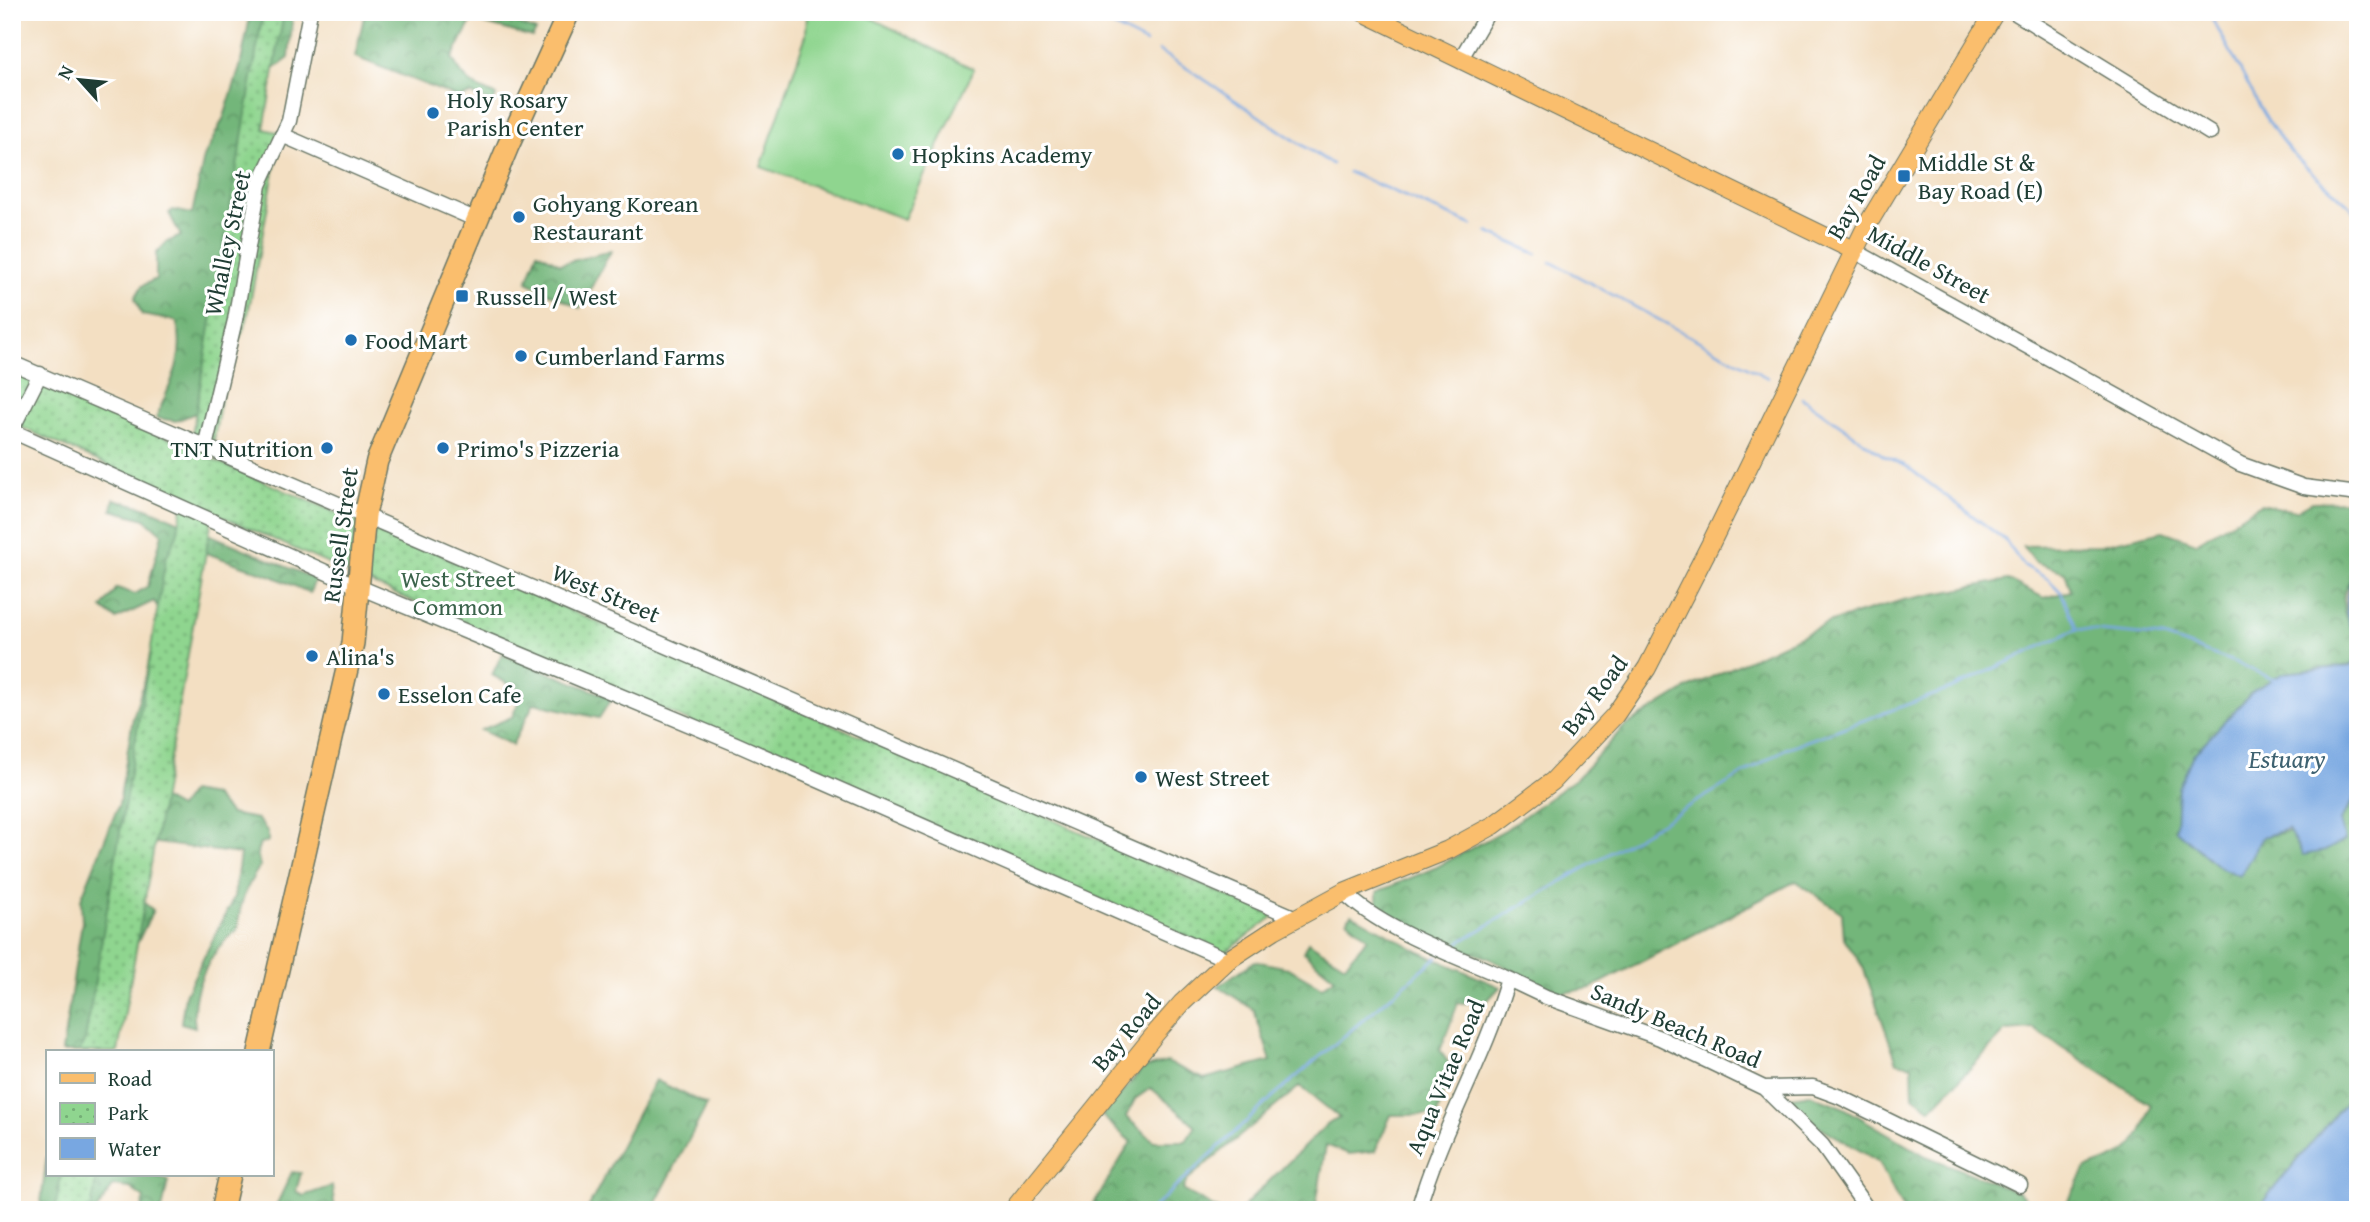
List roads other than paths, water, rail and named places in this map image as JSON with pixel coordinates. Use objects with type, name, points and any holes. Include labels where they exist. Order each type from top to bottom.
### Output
[{"type":"highway","name":"Russell Street","points":[[259,1050],[353,643],[365,515],[377,460],[477,220],[569,12]]},
{"type":"highway","points":[[222,1210],[230,1176]]},
{"type":"main road","name":"Middle Street","points":[[1363,12],[1853,250]]},
{"type":"main road","name":"Bay Road","points":[[1013,1210],[1155,1034],[1182,1003],[1228,960],[1296,918],[1345,892],[1448,850],[1494,825],[1553,781],[1615,715],[1647,668],[1710,545],[1853,250],[1995,12]]},
{"type":"street","name":"Whalley Street","points":[[205,447],[234,320],[259,185],[282,135],[296,93],[310,12]]},
{"type":"street","points":[[1460,60],[1488,12]]},
{"type":"street","points":[[2014,12],[2210,133]]},
{"type":"street","points":[[282,135],[477,220]]},
{"type":"street","name":"Middle Street","points":[[1853,250],[2226,457],[2283,481],[2324,491],[2358,494]]},
{"type":"street","name":"West Street","points":[[12,363],[1296,918]]},
{"type":"street","points":[[40,374],[12,430],[359,587],[747,748],[1228,960]]},
{"type":"street","name":"Aqua Vitae Road","points":[[1345,892],[1358,906],[1384,922],[1508,979],[1482,1058],[1438,1152],[1418,1210]]},
{"type":"street","name":"Sandy Beach Road","points":[[1508,979],[1546,997],[1660,1038],[1764,1087],[1813,1087],[1840,1097],[2020,1185]]},
{"type":"street","points":[[1764,1087],[1822,1144],[1868,1210]]},
{"type":"water","points":[[2358,563],[2358,640],[2348,621],[2346,602]]},
{"type":"water","name":"Estuary","points":[[2358,652],[2358,793],[2340,821],[2345,840],[2325,851],[2303,855],[2288,829],[2262,837],[2240,876],[2219,867],[2176,830],[2178,788],[2193,755],[2254,690],[2284,673],[2351,666]]},
{"type":"water","points":[[2358,1087],[2358,1210],[2256,1210]]},
{"type":"waterway","points":[[2207,12],[2276,132],[2294,155],[2350,206],[2358,218]]},
{"type":"waterway","points":[[1103,14],[1105,22],[1146,43]]},
{"type":"waterway","points":[[1159,51],[1332,164]]},
{"type":"waterway","points":[[1348,172],[1472,225]]},
{"type":"waterway","points":[[1487,232],[1537,254]]},
{"type":"waterway","points":[[1551,262],[1768,378]]},
{"type":"waterway","points":[[1802,398],[1884,456],[1906,466],[2005,540],[2023,565],[2048,579],[2061,592],[2077,629]]},
{"type":"waterway","points":[[1458,943],[1787,748],[1953,688],[2077,629],[2164,637],[2237,663],[2275,680]]},
{"type":"waterway","points":[[1151,1210],[1277,1093],[1437,957]]},
{"type":"place","name":"Holy Rosary Parish Center","points":[[433,113]]},
{"type":"place","name":"Hopkins Academy","points":[[898,154]]},
{"type":"place","name":"Middle St & Bay Road (E)","points":[[1904,176]]},
{"type":"place","name":"Gohyang Korean Restaurant","points":[[519,217]]},
{"type":"place","name":"Russell / West","points":[[462,296]]},
{"type":"place","name":"Food Mart","points":[[351,340]]},
{"type":"place","name":"Cumberland Farms","points":[[521,356]]},
{"type":"place","name":"TNT Nutrition","points":[[327,448]]},
{"type":"place","name":"Primo's Pizzeria","points":[[443,448]]},
{"type":"place","name":"Alina's","points":[[312,656]]},
{"type":"place","name":"Esselon Cafe","points":[[384,694]]},
{"type":"place","name":"West Street","points":[[1141,777]]},
{"type":"park label","name":"West Street Common","points":[[458,592]]}]
